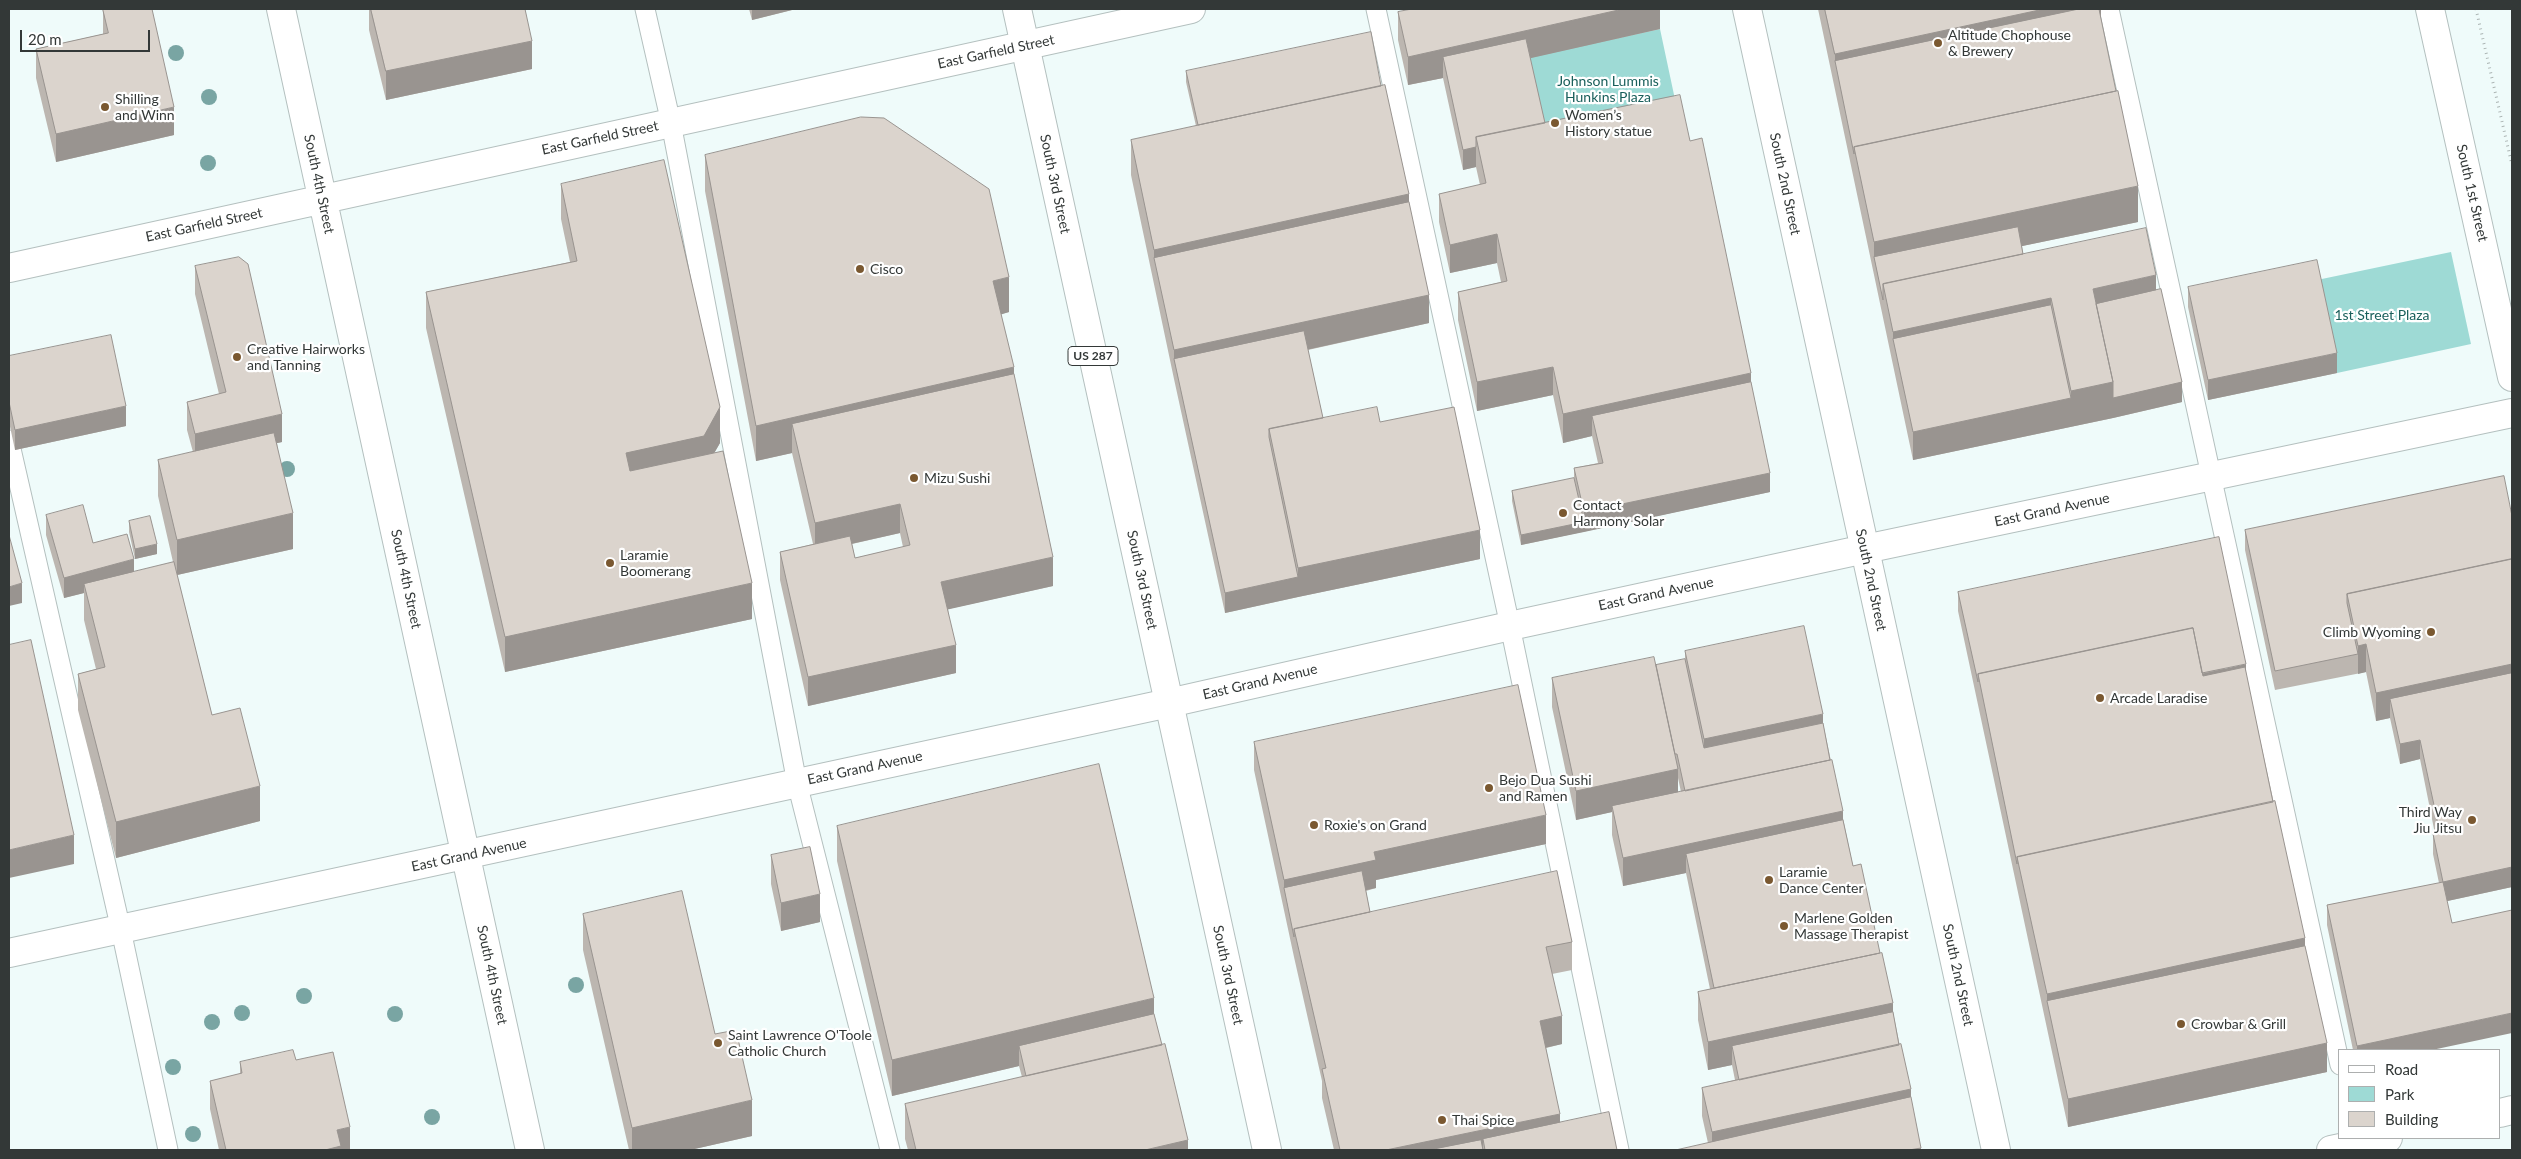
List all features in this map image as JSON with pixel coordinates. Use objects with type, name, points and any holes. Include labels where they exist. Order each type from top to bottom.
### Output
[{"type":"street","name":"South 4th Street","points":[[281,9],[530,1150]]},
{"type":"street","name":"South 3rd Street","points":[[1017,9],[1267,1150]]},
{"type":"street","name":"East Garfield Street","points":[[9,268],[1191,9]]},
{"type":"street","name":"South 2nd Street","points":[[1747,9],[1996,1150]]},
{"type":"street","name":"South 1st Street","points":[[2430,9],[2512,377]]},
{"type":"street","name":"East Grand Avenue","points":[[9,953],[467,856],[1510,626],[2512,413]]},
{"type":"street","points":[[2331,1150],[2383,1139]]},
{"type":"lane","points":[[645,9],[671,123],[797,783],[890,1150]]},
{"type":"lane","points":[[1376,9],[1510,626],[1619,1150]]},
{"type":"lane","points":[[2109,9],[2338,1056]]},
{"type":"lane","points":[[9,440],[168,1150]]},
{"type":"path","points":[[2476,9],[2512,165]]},
{"type":"green space","name":"Johnson Lummis Hunkins Plaza","points":[[1660,29],[1680,123],[1547,151],[1526,58]]},
{"type":"green space","name":"1st Street Plaza","points":[[2451,252],[2471,344],[2337,373],[2317,280]]},
{"type":"building","name":"Shilling and Winn","points":[[103,9],[152,9],[174,107],[56,134],[36,49],[108,33]]},
{"type":"building","points":[[371,9],[525,9],[532,41],[386,71]]},
{"type":"building","points":[[1412,9],[1623,9],[1408,57],[1398,12]]},
{"type":"building","points":[[1825,9],[2044,9],[1835,54]]},
{"type":"building","points":[[2079,9],[2099,9],[2116,91],[1854,147],[1854,154],[1835,61]]},
{"type":"building","points":[[1371,32],[1381,86],[1198,125],[1186,71]]},
{"type":"building","points":[[1526,39],[1545,123],[1476,137],[1476,147],[1463,150],[1443,57]]},
{"type":"building","points":[[1385,85],[1409,194],[1154,250],[1131,140]]},
{"type":"building","points":[[2118,91],[2138,186],[1874,242],[1854,147]]},
{"type":"building","points":[[1680,95],[1690,141],[1702,138],[1751,373],[1563,414],[1553,367],[1477,382],[1458,292],[1507,281],[1497,234],[1450,245],[1439,194],[1486,183],[1476,137]]},
{"type":"building","name":"Cisco","points":[[861,117],[884,118],[989,189],[1009,277],[993,281],[1014,367],[756,426],[705,155]]},
{"type":"building","points":[[664,160],[720,407],[704,436],[626,453],[630,471],[723,451],[752,583],[505,637],[426,292],[577,261],[561,184]]},
{"type":"building","points":[[1409,202],[1429,295],[1174,350],[1154,258]]},
{"type":"building","points":[[2018,227],[2023,254],[1883,284],[1883,300],[1874,257]]},
{"type":"building","points":[[2146,228],[2156,275],[2093,289],[2113,382],[2071,391],[2051,298],[1893,332],[1883,284]]},
{"type":"building","name":"Creative Hairworks and Tanning","points":[[239,257],[248,264],[282,414],[195,434],[187,402],[226,392],[195,266]]},
{"type":"building","points":[[2317,260],[2337,353],[2208,380],[2188,287]]},
{"type":"building","points":[[2161,289],[2182,382],[2113,398],[2113,382],[2096,304]]},
{"type":"building","points":[[2051,305],[2071,398],[1913,432],[1893,339]]},
{"type":"building","points":[[1304,331],[1323,418],[1269,429],[1269,437],[1298,577],[1225,593],[1174,359]]},
{"type":"building","points":[[111,335],[126,406],[15,430],[9,402],[9,356]]},
{"type":"building","points":[[1014,374],[1053,557],[941,582],[956,645],[808,677],[780,552],[850,536],[855,558],[910,545],[900,504],[815,523],[792,424]]},
{"type":"building","points":[[1751,382],[1770,473],[1584,512],[1574,468],[1603,463],[1592,416]]},
{"type":"building","points":[[1377,407],[1380,422],[1454,407],[1480,530],[1298,568],[1269,429]]},
{"type":"building","points":[[274,433],[293,513],[177,540],[158,460]]},
{"type":"building","points":[[2504,476],[2512,516],[2512,559],[2347,594],[2347,603],[2358,654],[2275,671],[2245,530]]},
{"type":"building","points":[[1574,478],[1584,522],[1521,535],[1512,491]]},
{"type":"building","points":[[83,505],[93,543],[127,534],[134,559],[64,578],[46,515]]},
{"type":"building","points":[[150,516],[157,544],[135,549],[129,521]]},
{"type":"building","points":[[9,535],[22,583],[9,587]]},
{"type":"building","points":[[2219,537],[2246,664],[2202,673],[2193,628],[1978,674],[1978,682],[1958,592]]},
{"type":"building","points":[[2512,559],[2512,664],[2376,693],[2366,644],[2358,646],[2347,594]]},
{"type":"building","points":[[174,562],[212,715],[240,708],[260,786],[116,822],[78,674],[105,667],[84,584]]},
{"type":"building","points":[[1804,626],[1823,714],[1704,739],[1685,651]]},
{"type":"building","points":[[2193,628],[2203,676],[2245,667],[2273,802],[2017,857],[2017,864],[1978,674]]},
{"type":"building","points":[[31,640],[74,835],[9,850],[9,645]]},
{"type":"building","points":[[1654,657],[1678,769],[1576,791],[1552,678]]},
{"type":"building","points":[[1685,659],[1704,748],[1823,723],[1830,760],[1685,791],[1656,665]]},
{"type":"building","points":[[2512,673],[2512,867],[2443,882],[2433,834],[2440,833],[2420,740],[2400,744],[2390,699]]},
{"type":"building","points":[[1518,685],[1546,815],[1374,852],[1376,860],[1284,880],[1254,742]]},
{"type":"building","points":[[1832,760],[1843,811],[1623,858],[1612,806]]},
{"type":"building","points":[[1099,764],[1154,998],[892,1060],[837,826]]},
{"type":"building","points":[[2275,801],[2305,938],[2047,994],[2017,857]]},
{"type":"building","points":[[1843,820],[1853,866],[1861,864],[1880,953],[1714,988],[1686,854]]},
{"type":"building","points":[[810,847],[820,894],[781,903],[771,855]]},
{"type":"building","points":[[1362,871],[1370,912],[1294,929],[1294,937],[1284,888]]},
{"type":"building","points":[[1557,871],[1572,942],[1546,947],[1562,1016],[1540,1021],[1560,1114],[1386,1150],[1340,1150],[1322,1069],[1326,1068],[1294,929]]},
{"type":"building","points":[[2443,882],[2452,923],[2512,910],[2512,1013],[2357,1046],[2327,905]]},
{"type":"building","points":[[682,891],[715,1034],[736,1030],[752,1100],[632,1128],[583,914]]},
{"type":"building","points":[[2305,946],[2327,1043],[2068,1099],[2047,1001]]},
{"type":"building","points":[[1882,953],[1893,1003],[1708,1042],[1698,992]]},
{"type":"building","points":[[1893,1012],[1899,1045],[1739,1080],[1732,1046]]},
{"type":"building","points":[[1154,1014],[1162,1045],[1026,1076],[1019,1046]]},
{"type":"building","points":[[1165,1044],[1188,1140],[1145,1150],[916,1150],[905,1104]]},
{"type":"building","points":[[1901,1044],[1911,1089],[1712,1132],[1702,1088]]},
{"type":"building","points":[[293,1050],[296,1060],[333,1052],[350,1127],[337,1130],[341,1146],[325,1150],[226,1150],[210,1081],[242,1073],[240,1062]]},
{"type":"building","points":[[1911,1097],[1921,1148],[1909,1150],[1676,1150]]},
{"type":"building","points":[[1609,1112],[1617,1150],[1485,1150],[1483,1139]]},
{"type":"building","points":[[1481,1140],[1483,1150],[1429,1150]]},
{"type":"place","name":"Altitude Chophouse & Brewery","points":[[1938,43]]},
{"type":"place","name":"Shilling and Winn","points":[[105,107]]},
{"type":"place","name":"Women’s History statue","points":[[1555,123]]},
{"type":"place","name":"Cisco","points":[[860,269]]},
{"type":"place","name":"Creative Hairworks and Tanning","points":[[237,357]]},
{"type":"place","name":"Mizu Sushi","points":[[914,478]]},
{"type":"place","name":"Contact Harmony Solar","points":[[1563,513]]},
{"type":"place","name":"Laramie Boomerang","points":[[610,563]]},
{"type":"place","name":"Climb Wyoming","points":[[2431,632]]},
{"type":"place","name":"Arcade Laradise","points":[[2100,698]]},
{"type":"place","name":"Bejo Dua Sushi and Ramen","points":[[1489,788]]},
{"type":"place","name":"Third Way Jiu Jitsu","points":[[2472,820]]},
{"type":"place","name":"Roxie's on Grand","points":[[1314,825]]},
{"type":"place","name":"Laramie Dance Center","points":[[1769,880]]},
{"type":"place","name":"Marlene Golden Massage Therapist","points":[[1784,926]]},
{"type":"place","name":"Crowbar & Grill","points":[[2181,1024]]},
{"type":"place","name":"Saint Lawrence O'Toole Catholic Church","points":[[718,1043]]},
{"type":"place","name":"Thai Spice","points":[[1442,1120]]}]
